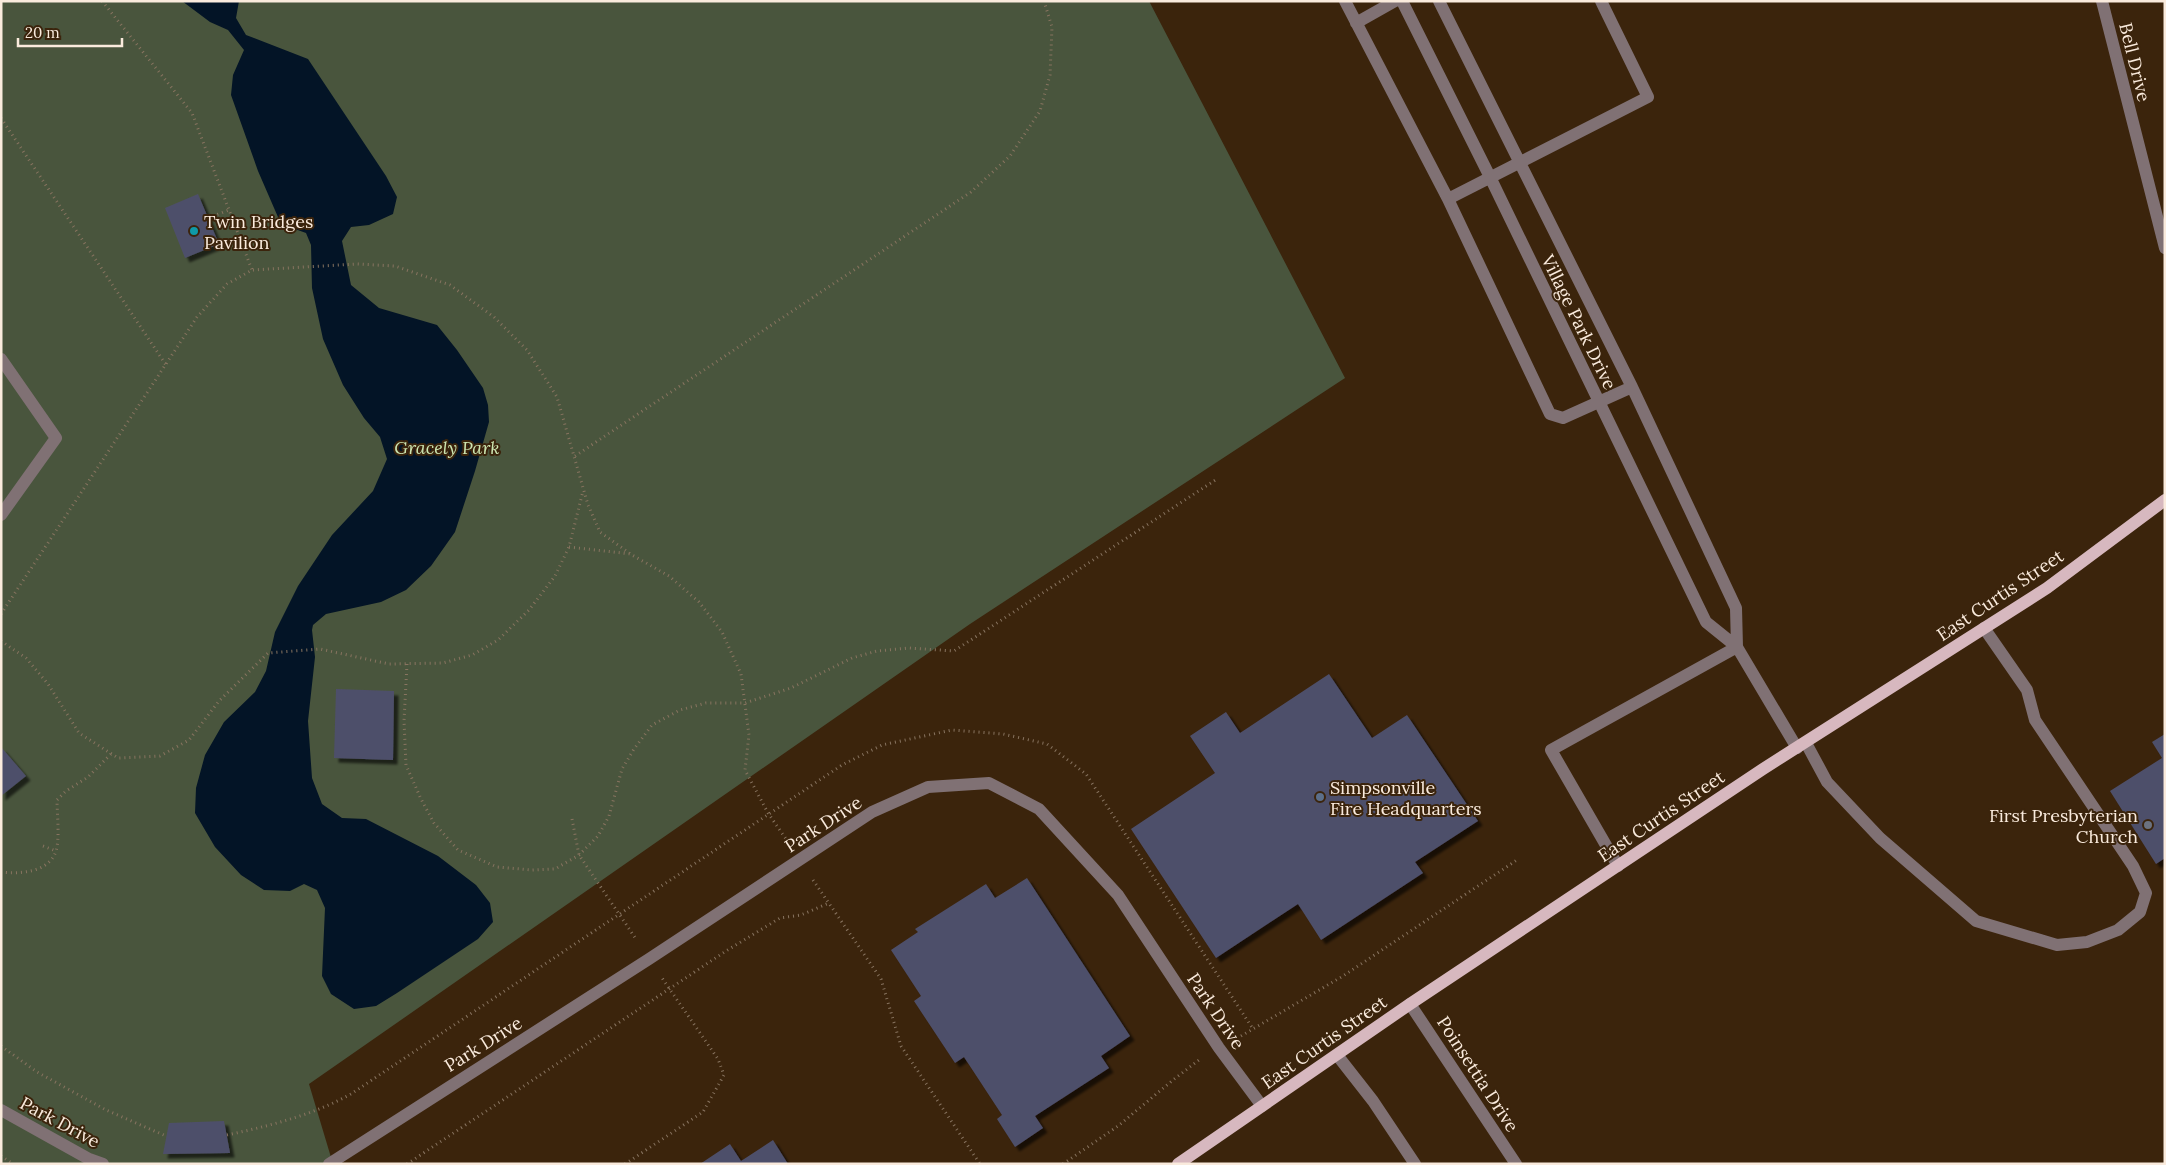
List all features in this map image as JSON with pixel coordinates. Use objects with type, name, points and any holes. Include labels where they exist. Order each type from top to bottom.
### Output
[{"type":"main road","name":"East Curtis Street","points":[[1178,1164],[1410,1004],[1618,866],[2047,588],[2165,500]]},
{"type":"street","points":[[1345,1],[1448,199],[1550,414],[1563,418],[1632,387]]},
{"type":"street","points":[[1356,23],[1395,1]]},
{"type":"street","name":"Village Park Drive","points":[[1402,1],[1490,177],[1598,403],[1706,622],[1737,647],[1827,782],[1871,829],[1976,921],[2057,945],[2087,942],[2118,930],[2140,912],[2146,893],[2133,866],[2035,720],[2027,690],[1984,628]]},
{"type":"street","name":"Village Park Drive","points":[[1439,1],[1632,387],[1736,608],[1737,647]]},
{"type":"street","points":[[1448,199],[1648,97],[1601,1]]},
{"type":"street","name":"Bell Drive","points":[[2102,1],[2165,248]]},
{"type":"street","points":[[1,359],[56,438],[1,515]]},
{"type":"street","points":[[1618,866],[1551,750],[1737,647]]},
{"type":"street","name":"Park Drive","points":[[329,1164],[649,960],[872,812],[928,787],[990,783],[1039,809],[1118,895],[1219,1048],[1262,1106]]},
{"type":"street","name":"Poinsettia Drive","points":[[1410,1004],[1516,1164]]},
{"type":"street","points":[[1338,1055],[1415,1164]]},
{"type":"street","name":"Park Drive","points":[[1,1110],[89,1159],[103,1164]]},
{"type":"path","points":[[102,1],[192,113],[252,270]]},
{"type":"path","points":[[575,456],[971,192],[1010,156],[1040,111],[1050,75],[1052,27],[1044,1]]},
{"type":"path","points":[[1,118],[166,365]]},
{"type":"path","points":[[208,218],[229,210]]},
{"type":"path","points":[[1,614],[197,317],[227,284],[252,270],[357,264],[395,266],[450,286],[494,317],[527,350],[557,397],[588,505],[600,532],[669,576],[699,602],[722,632],[741,674],[746,703],[749,735],[745,770],[768,813],[787,840]]},
{"type":"path","points":[[407,664],[404,721],[406,765],[434,823],[458,850],[497,867],[532,870],[556,869],[579,855],[598,836],[609,816],[622,769],[652,725],[680,710],[706,703],[746,703],[792,688],[852,658],[877,651],[908,648],[954,651],[1217,479]]},
{"type":"path","points":[[1,641],[26,658],[48,684],[79,733],[118,758],[160,756],[189,740],[219,701],[268,653],[320,649],[389,664],[443,663],[472,655],[498,640],[529,610],[555,576],[569,547],[584,490]]},
{"type":"path","points":[[569,547],[632,554]]},
{"type":"path","points":[[1,872],[19,874],[37,869],[50,861],[56,851],[57,800],[66,791],[88,777],[111,754]]},
{"type":"path","points":[[572,819],[579,855],[637,941]]},
{"type":"path","points":[[44,846],[56,851]]},
{"type":"path","points":[[1063,1164],[1118,1126],[1186,1069],[1343,976],[1516,860]]},
{"type":"path","points":[[811,876],[880,979],[901,1046],[980,1164]]},
{"type":"path","points":[[407,1164],[670,988],[780,918],[801,915],[829,903]]},
{"type":"path","points":[[625,1164],[703,1112],[724,1075],[718,1059],[660,975]]},
{"type":"path","points":[[1,1046],[37,1072],[106,1110],[166,1136]]},
{"type":"path","points":[[1,1156],[13,1164]]},
{"type":"green space","name":"Gracely Park","points":[[1,1],[1149,1],[1345,378],[970,624],[309,1084],[333,1164],[1,1164]]},
{"type":"water","points":[[182,1],[239,1],[236,18],[246,35],[308,59],[386,176],[397,197],[393,214],[369,225],[351,227],[342,241],[351,285],[379,308],[437,325],[483,388],[488,405],[489,422],[455,532],[431,566],[406,590],[381,602],[326,614],[313,625],[312,630],[315,657],[308,721],[312,778],[322,804],[342,818],[366,819],[438,856],[476,885],[490,903],[493,922],[478,939],[376,1006],[354,1009],[331,994],[322,976],[325,908],[317,890],[304,884],[290,891],[264,890],[241,875],[215,847],[195,813],[196,788],[205,755],[224,722],[255,692],[266,671],[275,632],[298,586],[332,535],[373,491],[387,459],[380,437],[364,418],[343,385],[323,339],[312,288],[311,245],[306,233],[281,224],[258,171],[231,95],[233,75],[244,50],[228,30],[210,22]]},
{"type":"building","name":"Twin Bridges Pavilion","points":[[198,194],[219,244],[185,258],[165,208]]},
{"type":"building","name":"Simpsonville Fire Headquarters","points":[[1329,674],[1372,738],[1407,715],[1478,821],[1415,862],[1423,873],[1321,940],[1298,904],[1216,958],[1131,829],[1215,773],[1190,736],[1226,712],[1240,733]]},
{"type":"building","points":[[336,689],[394,691],[393,760],[334,758]]},
{"type":"building","name":"First Presbyterian Church","points":[[2165,734],[2165,858],[2156,864],[2110,791],[2162,758],[2152,742]]},
{"type":"building","points":[[1,747],[26,776],[1,796]]},
{"type":"building","points":[[1027,878],[1130,1036],[1101,1056],[1109,1068],[1035,1116],[1043,1128],[1015,1147],[997,1119],[1002,1115],[964,1057],[955,1063],[914,1001],[921,996],[891,950],[918,932],[915,929],[986,884],[995,898]]},
{"type":"building","points":[[224,1121],[230,1153],[163,1154],[169,1123]]},
{"type":"building","points":[[773,1140],[788,1164],[700,1164],[730,1144],[741,1161]]},
{"type":"place","name":"Twin Bridges Pavilion","points":[[194,231]]},
{"type":"place","name":"Simpsonville Fire Headquarters","points":[[1320,797]]},
{"type":"place","name":"First Presbyterian Church","points":[[2148,825]]}]
